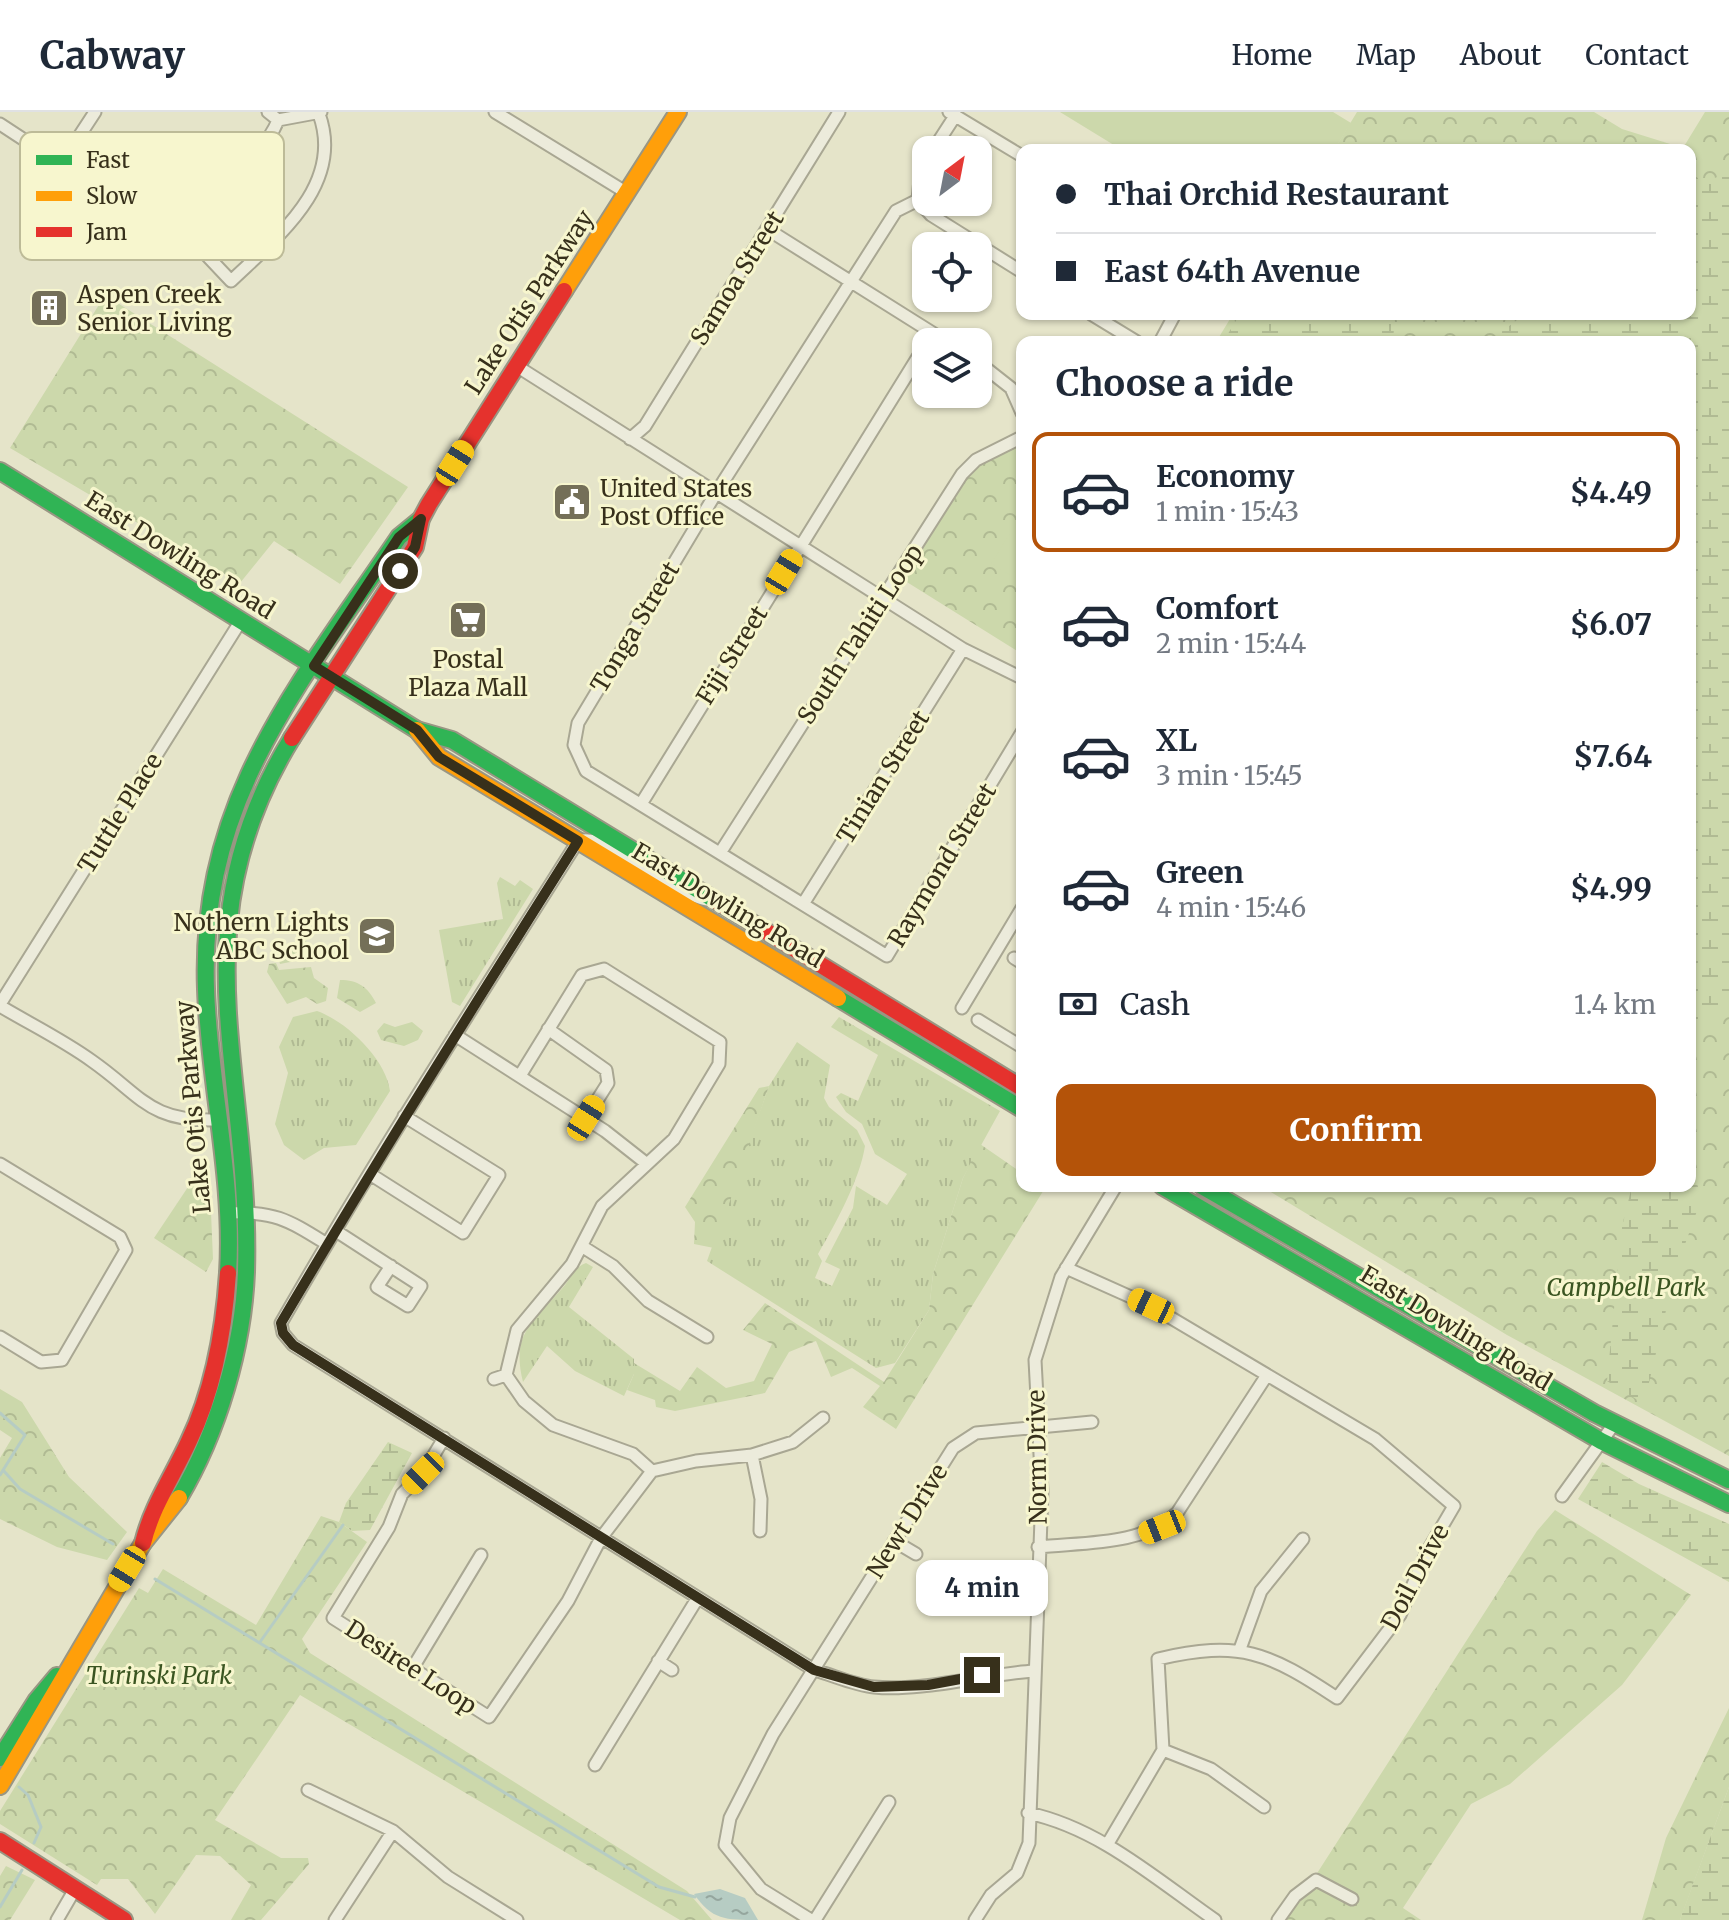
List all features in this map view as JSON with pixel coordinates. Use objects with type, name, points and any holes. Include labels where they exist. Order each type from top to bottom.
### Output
[{"type":"main road","name":"Lake Otis Parkway","points":[[0,1786],[49,1707],[71,1660],[143,1543],[163,1525],[177,1502],[208,1439],[237,1344],[244,1303],[245,1213],[223,991],[230,900],[247,826],[263,790],[415,547],[421,519],[515,365],[678,112]]},
{"type":"main road","name":"East Dowling Road","points":[[0,471],[417,730],[452,740],[1016,1084]]},
{"type":"main road","name":"Lake Otis Parkway","points":[[143,1543],[148,1517],[186,1446],[208,1384],[224,1317],[230,1248],[206,991],[206,940],[219,856],[240,790],[314,666],[399,537],[421,519]]},
{"type":"main road","name":"East Dowling Road","points":[[417,730],[439,757],[1016,1104]]},
{"type":"main road","points":[[217,1120],[229,1132],[239,1159]]},
{"type":"main road","name":"East Dowling Road","points":[[1172,1192],[1601,1441],[1729,1504]]},
{"type":"main road","name":"East Dowling Road","points":[[1213,1192],[1329,1254],[1614,1424],[1729,1480]]},
{"type":"main road","points":[[177,1502],[175,1492],[190,1461],[186,1446]]},
{"type":"main road","name":"Lake Otis Parkway","points":[[0,1758],[36,1701],[71,1660]]},
{"type":"main road","points":[[0,1841],[124,1920]]},
{"type":"street","points":[[82,132],[95,112]]},
{"type":"street","points":[[268,112],[278,120]]},
{"type":"street","points":[[495,112],[627,193]]},
{"type":"street","name":"Samoa Street","points":[[630,439],[645,426],[839,112]]},
{"type":"street","points":[[270,132],[278,120],[320,113],[327,139],[321,177],[284,231]]},
{"type":"street","points":[[940,136],[952,114],[1016,152]]},
{"type":"street","points":[[0,124],[20,137]]},
{"type":"street","name":"Tonga Street","points":[[887,956],[586,771],[574,745],[578,723],[716,493],[896,211],[912,203]]},
{"type":"street","points":[[933,216],[1016,268]]},
{"type":"street","points":[[767,229],[853,282],[914,328]]},
{"type":"street","points":[[211,260],[231,281],[253,260]]},
{"type":"street","points":[[1101,320],[1127,336]]},
{"type":"street","points":[[515,365],[799,547],[885,596],[963,649],[1016,675]]},
{"type":"street","name":"Fiji Street","points":[[641,804],[912,366]]},
{"type":"street","points":[[992,373],[1011,388],[1016,399]]},
{"type":"street","name":"South Tahiti Loop","points":[[720,853],[962,474],[976,460],[1016,440]]},
{"type":"street","name":"Tuttle Place","points":[[0,1005],[240,622]]},
{"type":"street","name":"Tinian Street","points":[[803,904],[963,649]]},
{"type":"street","name":"Raymond Street","points":[[887,956],[1016,742]]},
{"type":"street","points":[[710,900],[687,896],[599,840],[578,841],[327,1244],[281,1323],[283,1333],[293,1345],[814,1670],[874,1687],[928,1685],[982,1675],[1034,1671]]},
{"type":"street","points":[[962,1008],[1016,918]]},
{"type":"street","points":[[521,1074],[582,975],[604,969],[720,1042],[719,1064],[674,1139],[602,1206],[583,1247],[517,1330],[500,1377],[553,1425],[633,1454],[652,1471]]},
{"type":"street","points":[[0,1005],[91,1061],[146,1105],[184,1121],[217,1120]]},
{"type":"street","points":[[978,1020],[1016,1043]]},
{"type":"street","points":[[548,1029],[606,1070],[608,1083],[586,1118]]},
{"type":"street","points":[[455,1035],[521,1074],[647,1164]]},
{"type":"street","points":[[370,1174],[463,1233],[499,1175],[404,1116]]},
{"type":"street","points":[[0,1164],[120,1237],[126,1250],[62,1360],[41,1362],[0,1337]]},
{"type":"street","name":"Norm Drive","points":[[975,1920],[991,1895],[1017,1873],[1029,1843],[1042,1492],[1035,1360],[1054,1294],[1066,1268],[1112,1192]]},
{"type":"street","points":[[228,1213],[261,1212],[291,1222],[327,1244]]},
{"type":"street","points":[[336,1231],[391,1266]]},
{"type":"street","points":[[583,1247],[613,1266],[648,1301],[707,1337]]},
{"type":"street","name":"Doil Drive","points":[[1066,1268],[1151,1306],[1375,1439],[1454,1506],[1427,1552],[1400,1615],[1337,1698],[1291,1667],[1240,1649],[1198,1650],[1158,1659],[1163,1750]]},
{"type":"street","points":[[1038,1547],[1142,1535],[1162,1527],[1177,1513],[1267,1375]]},
{"type":"street","points":[[601,1538],[652,1471],[696,1461],[752,1455],[793,1442],[823,1418]]},
{"type":"street","name":"Newt Drive","points":[[813,1920],[761,1889],[725,1845],[730,1818],[773,1734],[953,1448],[976,1433],[1092,1422]]},
{"type":"street","points":[[1562,1496],[1614,1424]]},
{"type":"street","name":"Desiree Loop","points":[[444,1438],[423,1473],[402,1494],[389,1527],[333,1618],[412,1669],[489,1717],[568,1601],[581,1571],[601,1538]]},
{"type":"street","points":[[752,1455],[761,1499],[760,1531]]},
{"type":"street","points":[[1240,1649],[1261,1591],[1303,1539]]},
{"type":"street","points":[[894,1541],[916,1554]]},
{"type":"street","points":[[412,1669],[481,1555]]},
{"type":"street","points":[[595,1765],[697,1599]]},
{"type":"street","points":[[658,1661],[672,1670]]},
{"type":"street","points":[[1107,1845],[1163,1750],[1211,1769],[1264,1807]]},
{"type":"street","points":[[308,1790],[393,1831],[448,1877],[517,1920]]},
{"type":"street","points":[[813,1920],[889,1802]]},
{"type":"street","points":[[1028,1813],[1062,1820],[1107,1845],[1215,1920]]},
{"type":"street","points":[[335,1920],[393,1831]]},
{"type":"street","points":[[1278,1920],[1295,1896],[1316,1880],[1352,1899]]},
{"type":"street","points":[[57,1920],[75,1889]]},
{"type":"green space","points":[[1060,112],[1333,112],[1351,123],[1338,144],[1112,144]]},
{"type":"green space","name":"Campbell Park","points":[[1357,112],[1594,112],[1622,129],[1670,144],[1338,144]]},
{"type":"green space","name":"Campbell Park","points":[[1705,112],[1729,112],[1729,1456],[1507,1335],[1271,1192],[1696,1192],[1696,336],[1220,336],[1229,320],[1696,320],[1696,144],[1685,144]]},
{"type":"green space","points":[[1729,172],[1729,995],[1696,1036],[1696,336],[1496,336],[1517,320],[1696,320],[1696,177],[1703,183]]},
{"type":"green space","points":[[105,295],[408,487],[340,584],[274,541],[240,583],[10,448]]},
{"type":"green space","points":[[1236,320],[1395,320],[1393,336],[1227,336]]},
{"type":"green space","points":[[1016,443],[1016,650],[902,579],[973,469]]},
{"type":"green space","points":[[1010,534],[1016,537],[1016,569],[1012,576],[991,563]]},
{"type":"green space","points":[[500,877],[515,886],[520,880],[533,889],[460,1006],[452,1002],[439,930],[503,919],[497,883]]},
{"type":"green space","points":[[306,941],[310,958],[280,964],[276,948]]},
{"type":"green space","points":[[276,963],[279,970],[311,967],[314,978],[328,988],[326,1001],[317,1004],[306,997],[287,1004],[267,972],[269,964]]},
{"type":"green space","points":[[340,980],[362,986],[376,1003],[360,1012],[337,998]]},
{"type":"green space","points":[[317,1011],[340,1023],[363,1043],[381,1066],[390,1091],[356,1145],[324,1148],[304,1160],[284,1145],[275,1124],[288,1073],[279,1047],[293,1017]]},
{"type":"green space","points":[[839,1017],[1000,1111],[963,1178],[933,1274],[929,1310],[895,1363],[876,1368],[707,1261],[769,1086],[797,1042],[830,1065],[824,1098],[829,1107],[857,1130],[865,1146],[852,1187],[818,1254],[822,1261],[815,1278],[832,1286],[840,1269],[825,1262],[853,1208],[856,1186],[887,1205],[907,1174],[875,1154],[862,1124],[846,1112],[836,1097],[841,1093],[858,1101],[878,1055],[831,1027]]},
{"type":"green space","points":[[412,1022],[423,1031],[418,1040],[404,1046],[381,1040],[377,1031],[384,1023],[395,1027]]},
{"type":"green space","points":[[769,1086],[714,1248],[694,1244],[695,1222],[685,1207],[759,1088]]},
{"type":"green space","points":[[980,1144],[1016,1169],[1016,1192],[1043,1192],[896,1429],[863,1407],[880,1386],[852,1368],[831,1377],[816,1341],[789,1352],[765,1393],[675,1411],[656,1407],[655,1400],[627,1390],[634,1374],[634,1363],[680,1391],[697,1367],[726,1388],[754,1381],[772,1344],[743,1330],[765,1303],[884,1382],[929,1310],[933,1274],[963,1178]]},
{"type":"green space","points":[[194,1178],[210,1189],[213,1259],[206,1272],[154,1238]]},
{"type":"green space","points":[[1696,1182],[1702,1197],[1675,1272],[1644,1404],[1607,1381],[1622,1227],[1631,1192],[1696,1192]]},
{"type":"green space","points":[[586,1263],[593,1267],[569,1307],[634,1359],[634,1374],[624,1396],[575,1371],[547,1346],[523,1382],[520,1350],[528,1328],[577,1269]]},
{"type":"green space","points":[[0,1389],[22,1402],[69,1477],[127,1532],[107,1560],[57,1547],[0,1519],[0,1458],[12,1438],[0,1430]]},
{"type":"green space","points":[[388,1442],[412,1453],[370,1530],[352,1531],[339,1522],[346,1503]]},
{"type":"green space","points":[[1602,1462],[1639,1484],[1729,1524],[1729,1582],[1578,1499]]},
{"type":"green space","points":[[1555,1510],[1691,1595],[1622,1685],[1510,1784],[1471,1804],[1403,1908],[1421,1920],[1287,1920],[1537,1531]]},
{"type":"green space","name":"Turinski Park","points":[[321,1516],[339,1522],[367,1542],[302,1639],[310,1653],[687,1891],[712,1920],[680,1920],[300,1695],[215,1820],[281,1858],[308,1858],[309,1864],[261,1920],[231,1920],[251,1885],[220,1856],[196,1855],[155,1914],[128,1879],[101,1879],[97,1885],[0,1824],[0,1811],[139,1588],[148,1593],[163,1569],[256,1625]]},
{"type":"green space","points":[[1729,1708],[1729,1787],[1680,1920],[1642,1920],[1666,1838]]},
{"type":"green space","points":[[1729,1787],[1729,1920],[1680,1920],[1683,1911]]},
{"type":"green space","points":[[6,1866],[35,1880],[10,1920],[0,1920],[0,1876]]},
{"type":"water","points":[[720,1889],[745,1898],[758,1920],[720,1917],[707,1909],[694,1894]]},
{"type":"waterway","points":[[0,1413],[25,1435],[0,1475]]},
{"type":"waterway","points":[[3,1470],[20,1489],[113,1544]]},
{"type":"waterway","points":[[260,1642],[343,1525]]},
{"type":"waterway","points":[[155,1579],[659,1887],[695,1897]]},
{"type":"waterway","points":[[19,1787],[28,1795],[41,1827],[34,1843]]},
{"type":"waterway","points":[[0,1907],[22,1870]]},
{"type":"traffic: fast","points":[[0,471],[417,730],[452,740],[718,902]]},
{"type":"traffic: fast","points":[[228,1273],[228,1202],[206,989],[208,921],[219,859],[238,802],[262,747],[292,695],[399,537],[421,519]]},
{"type":"traffic: fast","points":[[179,1498],[217,1418],[240,1330],[246,1272],[245,1200],[227,1002],[228,938],[236,874],[257,807],[292,738]]},
{"type":"traffic: fast","points":[[838,998],[1016,1105]]},
{"type":"traffic: fast","points":[[1172,1192],[1601,1441],[1729,1504]]},
{"type":"traffic: fast","points":[[1212,1192],[1594,1413],[1729,1480]]},
{"type":"traffic: fast","points":[[0,1758],[36,1701],[57,1676]]},
{"type":"traffic: slow","points":[[564,291],[678,112]]},
{"type":"traffic: slow","points":[[417,730],[439,757],[838,998]]},
{"type":"traffic: slow","points":[[0,1786],[143,1543],[179,1498]]},
{"type":"traffic: jam","points":[[292,738],[415,547],[421,519],[429,504],[564,291]]},
{"type":"traffic: jam","points":[[718,902],[1016,1084]]},
{"type":"traffic: jam","points":[[143,1543],[152,1516],[205,1401],[224,1316],[228,1273]]},
{"type":"traffic: jam","points":[[0,1841],[124,1920]]},
{"type":"place","name":"Aspen Creek Senior Living","points":[[49,308]]},
{"type":"place","name":"United States Post Office","points":[[572,502]]},
{"type":"place","name":"Postal Plaza Mall","points":[[468,620]]},
{"type":"place","name":"Nothern Lights ABC School","points":[[377,936]]},
{"type":"route","points":[[400,571],[415,547],[421,519],[399,537],[314,666],[417,730],[439,757],[578,841],[434,1067],[327,1244],[281,1323],[283,1333],[293,1345],[814,1670],[874,1687],[928,1685],[982,1675]]}]
